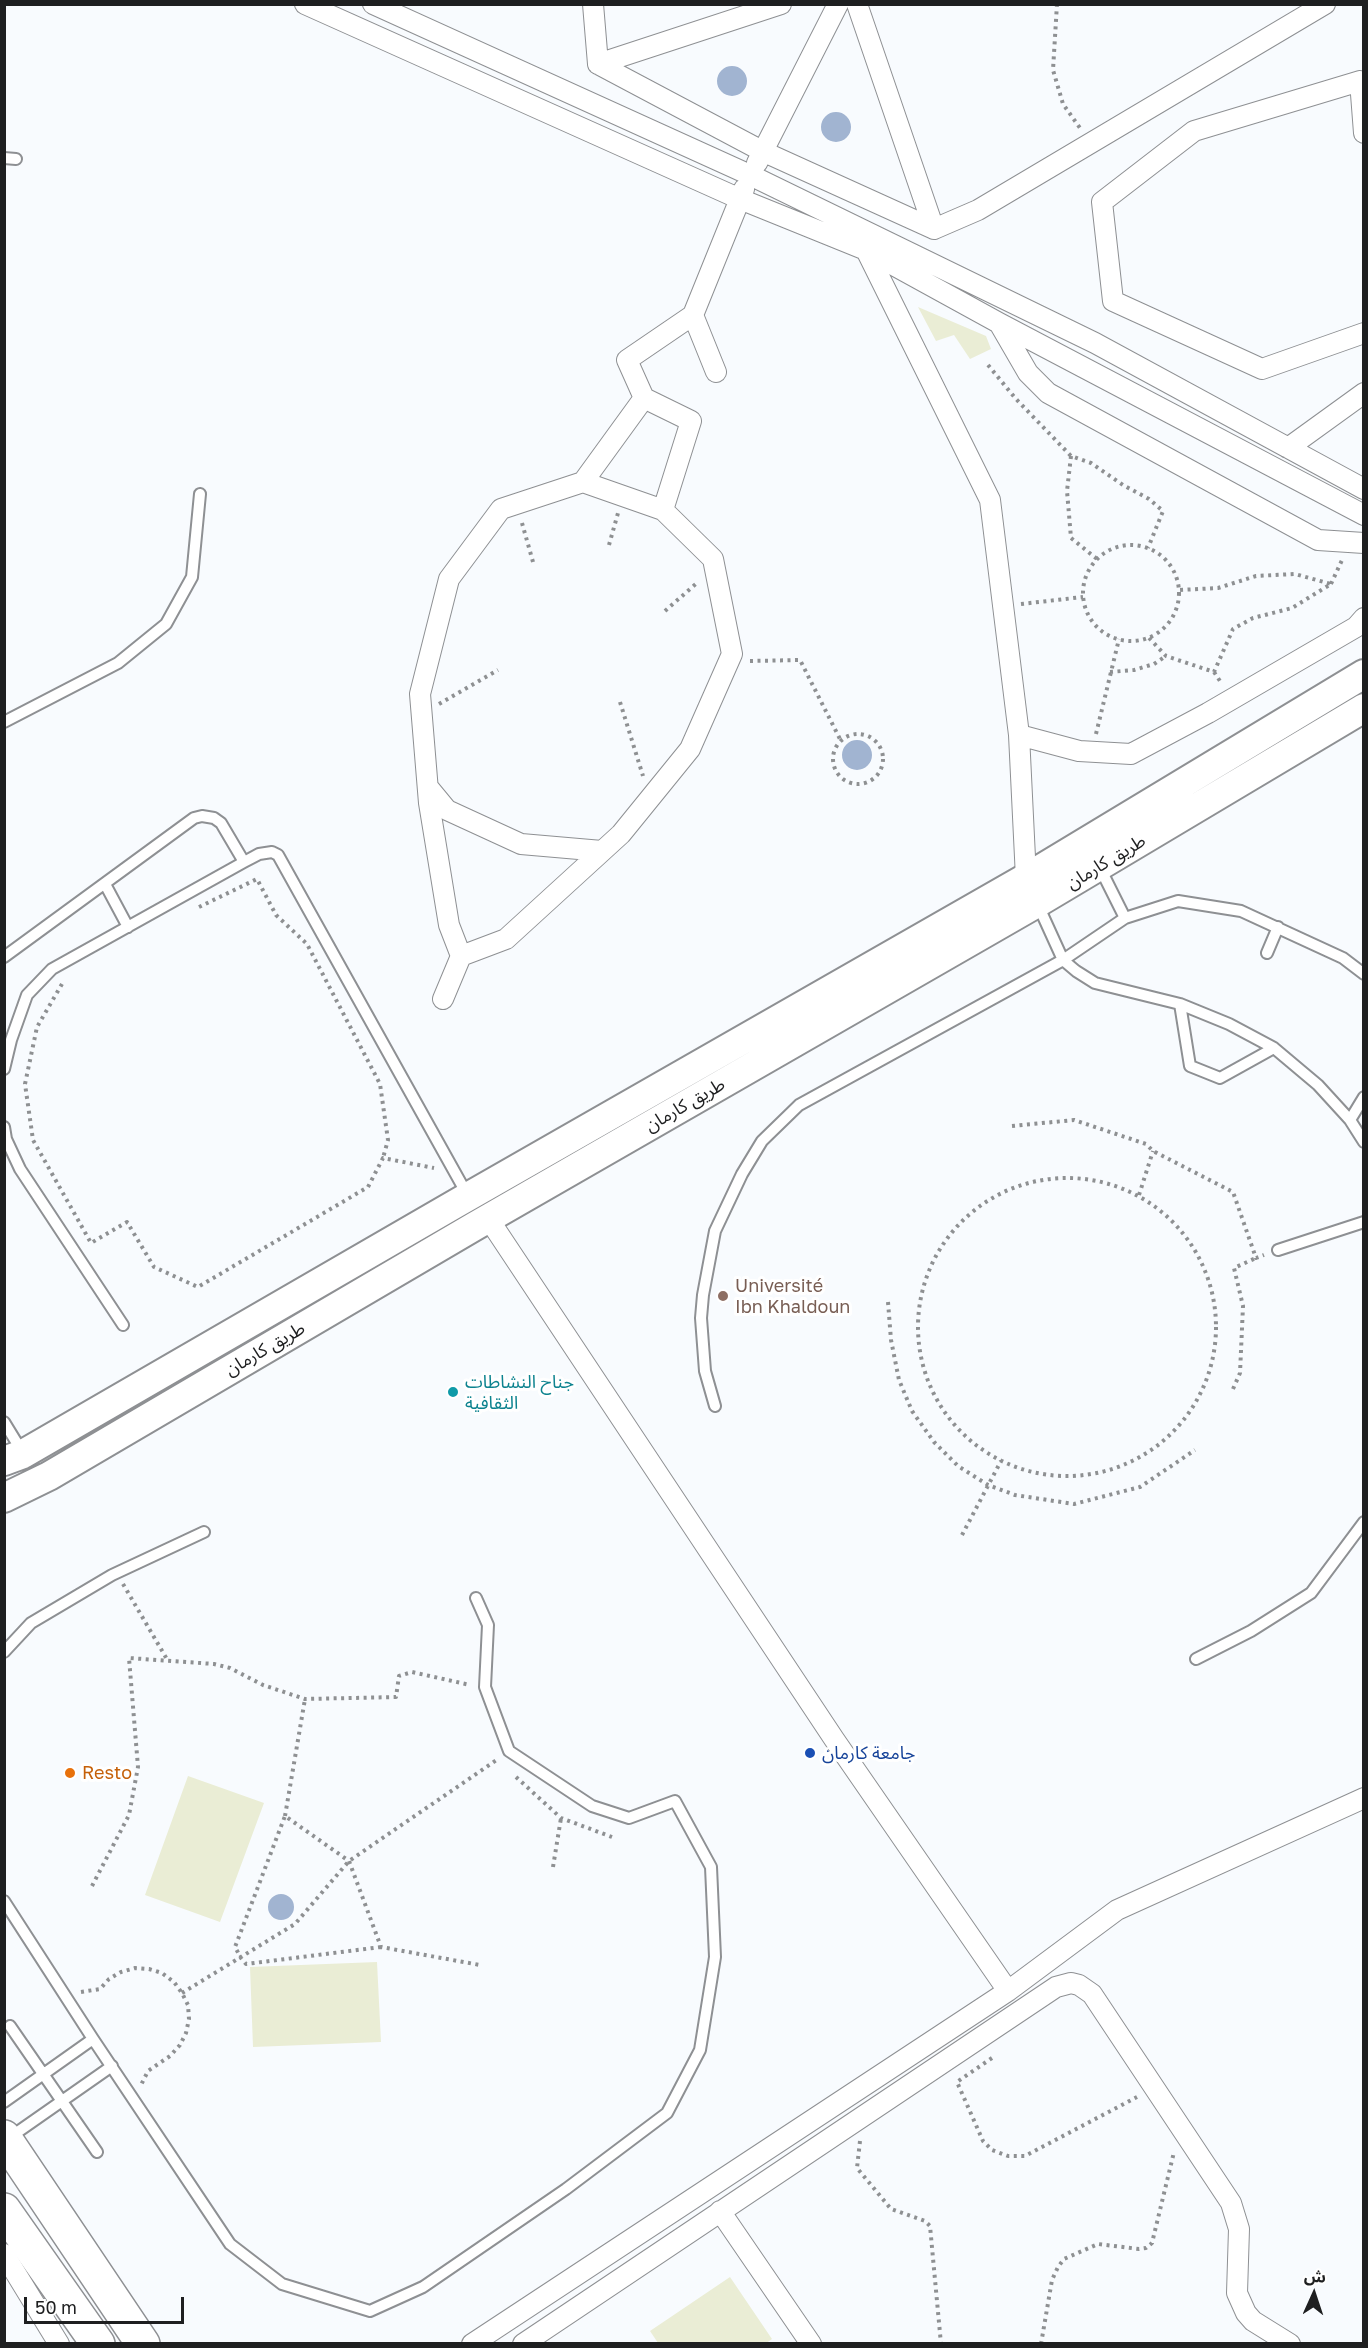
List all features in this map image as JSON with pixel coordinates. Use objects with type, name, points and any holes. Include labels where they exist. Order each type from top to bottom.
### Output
[{"type":"highway","points":[[6,2139],[143,2343]]},
{"type":"highway","points":[[4,2210],[98,2343]]},
{"type":"street","points":[[305,4],[740,199],[866,250],[999,323],[1364,515]]},
{"type":"street","points":[[373,4],[750,175],[1095,343],[1364,489]]},
{"type":"street","points":[[593,4],[598,64]]},
{"type":"street","points":[[598,64],[781,4]]},
{"type":"street","points":[[663,510],[691,421],[644,398],[627,360],[693,315],[750,175],[838,4]]},
{"type":"street","points":[[857,4],[934,230]]},
{"type":"street","points":[[598,64],[762,151],[934,230],[978,210],[1325,4]]},
{"type":"street","points":[[1364,133],[1360,81],[1194,131],[1102,202],[1113,301],[1262,369],[1364,333]]},
{"type":"street","points":[[866,250],[990,500],[1019,735],[1031,890]]},
{"type":"street","points":[[693,315],[716,372]]},
{"type":"street","points":[[999,323],[1028,373],[1048,393],[1318,540],[1364,543]]},
{"type":"street","points":[[1288,448],[1364,393]]},
{"type":"street","points":[[444,999],[461,956],[449,925],[428,787],[420,694],[449,579],[501,509],[583,482],[644,398]]},
{"type":"street","points":[[461,956],[506,939],[621,834],[690,749],[732,654],[712,560],[663,510],[583,482]]},
{"type":"street","points":[[1019,735],[1079,751],[1131,754],[1208,713],[1356,627],[1364,618]]},
{"type":"street","name":"طريق كارمان","points":[[4,1498],[49,1476],[488,1218],[1031,890],[1364,674]]},
{"type":"street","name":"طريق كارمان","points":[[14,1458],[468,1196],[1031,890],[1099,866],[1364,708]]},
{"type":"street","points":[[428,787],[447,810],[521,844],[602,851]]},
{"type":"street","points":[[488,1218],[828,1729],[1008,1991]]},
{"type":"street","points":[[472,2343],[1008,1991],[1117,1910],[1364,1797]]},
{"type":"street","points":[[523,2343],[1064,1984],[1079,1985],[1092,1994],[1235,2211],[1239,2229],[1236,2282],[1240,2303],[1253,2321],[1290,2343]]},
{"type":"street","points":[[720,2211],[811,2343]]},
{"type":"street","points":[[4,2254],[59,2343]]},
{"type":"lane","points":[[4,722],[118,663],[166,624],[192,577],[200,494]]},
{"type":"lane","points":[[4,957],[194,818],[202,816],[214,818],[221,823],[244,862]]},
{"type":"lane","points":[[4,1069],[11,1040],[27,995],[52,969],[244,862],[266,852],[278,855],[468,1196]]},
{"type":"lane","points":[[1099,866],[1125,918]]},
{"type":"lane","points":[[105,884],[128,927]]},
{"type":"lane","points":[[1031,890],[1063,960],[1095,983],[1180,1004],[1229,1024],[1274,1048],[1318,1084],[1350,1120],[1364,1142]]},
{"type":"lane","points":[[715,1406],[705,1371],[701,1318],[702,1295],[716,1232],[742,1174],[762,1142],[800,1105],[1063,960],[1125,918],[1178,901],[1241,911],[1343,958],[1364,974]]},
{"type":"lane","points":[[1268,952],[1278,927]]},
{"type":"lane","points":[[1180,1004],[1190,1066],[1220,1078],[1274,1048]]},
{"type":"lane","points":[[1350,1120],[1364,1097]]},
{"type":"lane","points":[[4,1126],[6,1139],[20,1169],[123,1326]]},
{"type":"lane","points":[[1278,1250],[1364,1222]]},
{"type":"lane","points":[[4,1422],[14,1458]]},
{"type":"lane","points":[[1196,1659],[1251,1631],[1311,1593],[1364,1522]]},
{"type":"lane","points":[[4,1652],[31,1623],[116,1573],[204,1532]]},
{"type":"lane","points":[[4,1901],[230,2244],[282,2284],[370,2311],[423,2287],[566,2189],[668,2113],[700,2050],[715,1957],[711,1867],[675,1801],[629,1818],[592,1806],[509,1751],[484,1687],[488,1625],[476,1598]]},
{"type":"lane","points":[[10,2026],[97,2152]]},
{"type":"lane","points":[[4,2102],[93,2039]]},
{"type":"lane","points":[[6,2139],[112,2066]]},
{"type":"path","points":[[1057,4],[1053,70],[1063,104],[1090,144]]},
{"type":"path","points":[[988,365],[1016,399],[1071,456],[1090,463],[1149,499],[1163,511],[1148,548]]},
{"type":"path","points":[[1071,456],[1067,491],[1071,538],[1096,559]]},
{"type":"path","points":[[609,546],[620,507]]},
{"type":"path","points":[[520,513],[533,562]]},
{"type":"path","points":[[1135,545],[1148,548],[1161,554],[1177,577],[1180,590],[1175,614],[1168,624],[1149,638],[1119,639],[1098,628],[1088,614],[1083,597],[1088,570],[1096,559],[1120,546],[1135,545]]},
{"type":"path","points":[[697,572],[704,590]]},
{"type":"path","points":[[1149,638],[1166,656],[1214,672],[1233,629],[1253,618],[1292,608],[1331,584],[1295,574],[1266,575],[1218,588],[1180,590]]},
{"type":"path","points":[[665,611],[701,580]]},
{"type":"path","points":[[1003,608],[1083,597]]},
{"type":"path","points":[[1091,752],[1119,639]]},
{"type":"path","points":[[1110,672],[1134,670],[1154,664],[1166,656]]},
{"type":"path","points":[[741,661],[800,660],[841,741]]},
{"type":"path","points":[[435,695],[434,707],[498,670]]},
{"type":"path","points":[[620,702],[644,780]]},
{"type":"path","points":[[863,734],[877,743],[884,758],[882,766],[873,779],[857,784],[842,777],[837,771],[834,755],[841,741],[847,736],[863,734]]},
{"type":"path","points":[[70,978],[60,985],[37,1027],[25,1084],[33,1140],[91,1243],[127,1222],[154,1267],[198,1287],[368,1187],[383,1158],[388,1140],[381,1084],[307,944],[276,915],[257,879],[193,910]]},
{"type":"path","points":[[1011,1126],[1074,1120],[1146,1144],[1153,1150],[1233,1192],[1256,1258]]},
{"type":"path","points":[[1139,1195],[1153,1150]]},
{"type":"path","points":[[383,1158],[454,1171]]},
{"type":"path","points":[[1050,1177],[1099,1180],[1139,1195],[1182,1230],[1207,1272],[1217,1321],[1203,1387],[1181,1431],[1150,1452],[1105,1472],[1055,1477],[1006,1465],[1001,1461],[966,1438],[936,1400],[920,1354],[914,1320],[928,1274],[964,1218],[1004,1191],[1050,1177]]},
{"type":"path","points":[[1233,1389],[1240,1373],[1243,1306],[1234,1268],[1278,1250]]},
{"type":"path","points":[[888,1302],[891,1340],[899,1380],[912,1411],[934,1442],[958,1466],[988,1485],[1015,1495],[1074,1504],[1140,1487],[1195,1450]]},
{"type":"path","points":[[962,1535],[1001,1461]]},
{"type":"path","points":[[116,1573],[168,1661]]},
{"type":"path","points":[[93,1886],[129,1815],[138,1767],[129,1658],[214,1664],[230,1668],[262,1685],[305,1699],[396,1697],[399,1676],[412,1672],[471,1685]]},
{"type":"path","points":[[305,1699],[285,1816],[235,1947],[241,1958],[246,1964],[381,1947],[480,1965]]},
{"type":"path","points":[[182,1993],[295,1923],[349,1861],[500,1761],[494,1748]]},
{"type":"path","points":[[510,1771],[561,1818],[612,1838]]},
{"type":"path","points":[[285,1816],[349,1861],[381,1947]]},
{"type":"path","points":[[553,1867],[561,1818]]},
{"type":"path","points":[[61,1989],[79,1993],[100,1989],[109,1979],[135,1968],[162,1973],[174,1982],[182,1993],[188,2012],[186,2033],[180,2046],[170,2056],[148,2071],[140,2086],[138,2104]]},
{"type":"path","points":[[992,2058],[957,2082],[983,2141],[992,2150],[1008,2156],[1025,2156],[1154,2088]]},
{"type":"path","points":[[862,2117],[857,2168],[891,2209],[925,2221],[930,2226],[941,2343]]},
{"type":"path","points":[[1041,2343],[1052,2280],[1065,2259],[1098,2244],[1139,2249],[1146,2248],[1152,2242],[1180,2127]]},
{"type":"green space","points":[[918,307],[986,336],[991,349],[970,359],[954,335],[936,341]]},
{"type":"green space","points":[[188,1776],[264,1803],[220,1922],[145,1895]]},
{"type":"green space","points":[[377,1962],[381,2042],[253,2047],[250,1967]]},
{"type":"green space","points":[[730,2277],[772,2339],[765,2344],[658,2343],[650,2331]]},
{"type":"water","points":[[732,66],[743,70],[747,81],[743,92],[732,96],[721,92],[717,81],[721,70]]},
{"type":"water","points":[[836,112],[847,116],[851,127],[847,138],[836,142],[825,138],[821,127],[825,116]]},
{"type":"water","points":[[857,740],[868,744],[872,755],[868,766],[857,770],[846,766],[842,755],[846,744]]},
{"type":"water","points":[[281,1894],[290,1898],[294,1907],[290,1916],[281,1920],[272,1916],[268,1907],[272,1898]]},
{"type":"place","name":"Université Ibn Khaldoun","points":[[723,1296]]},
{"type":"place","name":"جناح النشاطات الثقافية","points":[[453,1392]]},
{"type":"place","name":"جامعة كارمان","points":[[810,1753]]},
{"type":"place","name":"Resto","points":[[70,1773]]}]
